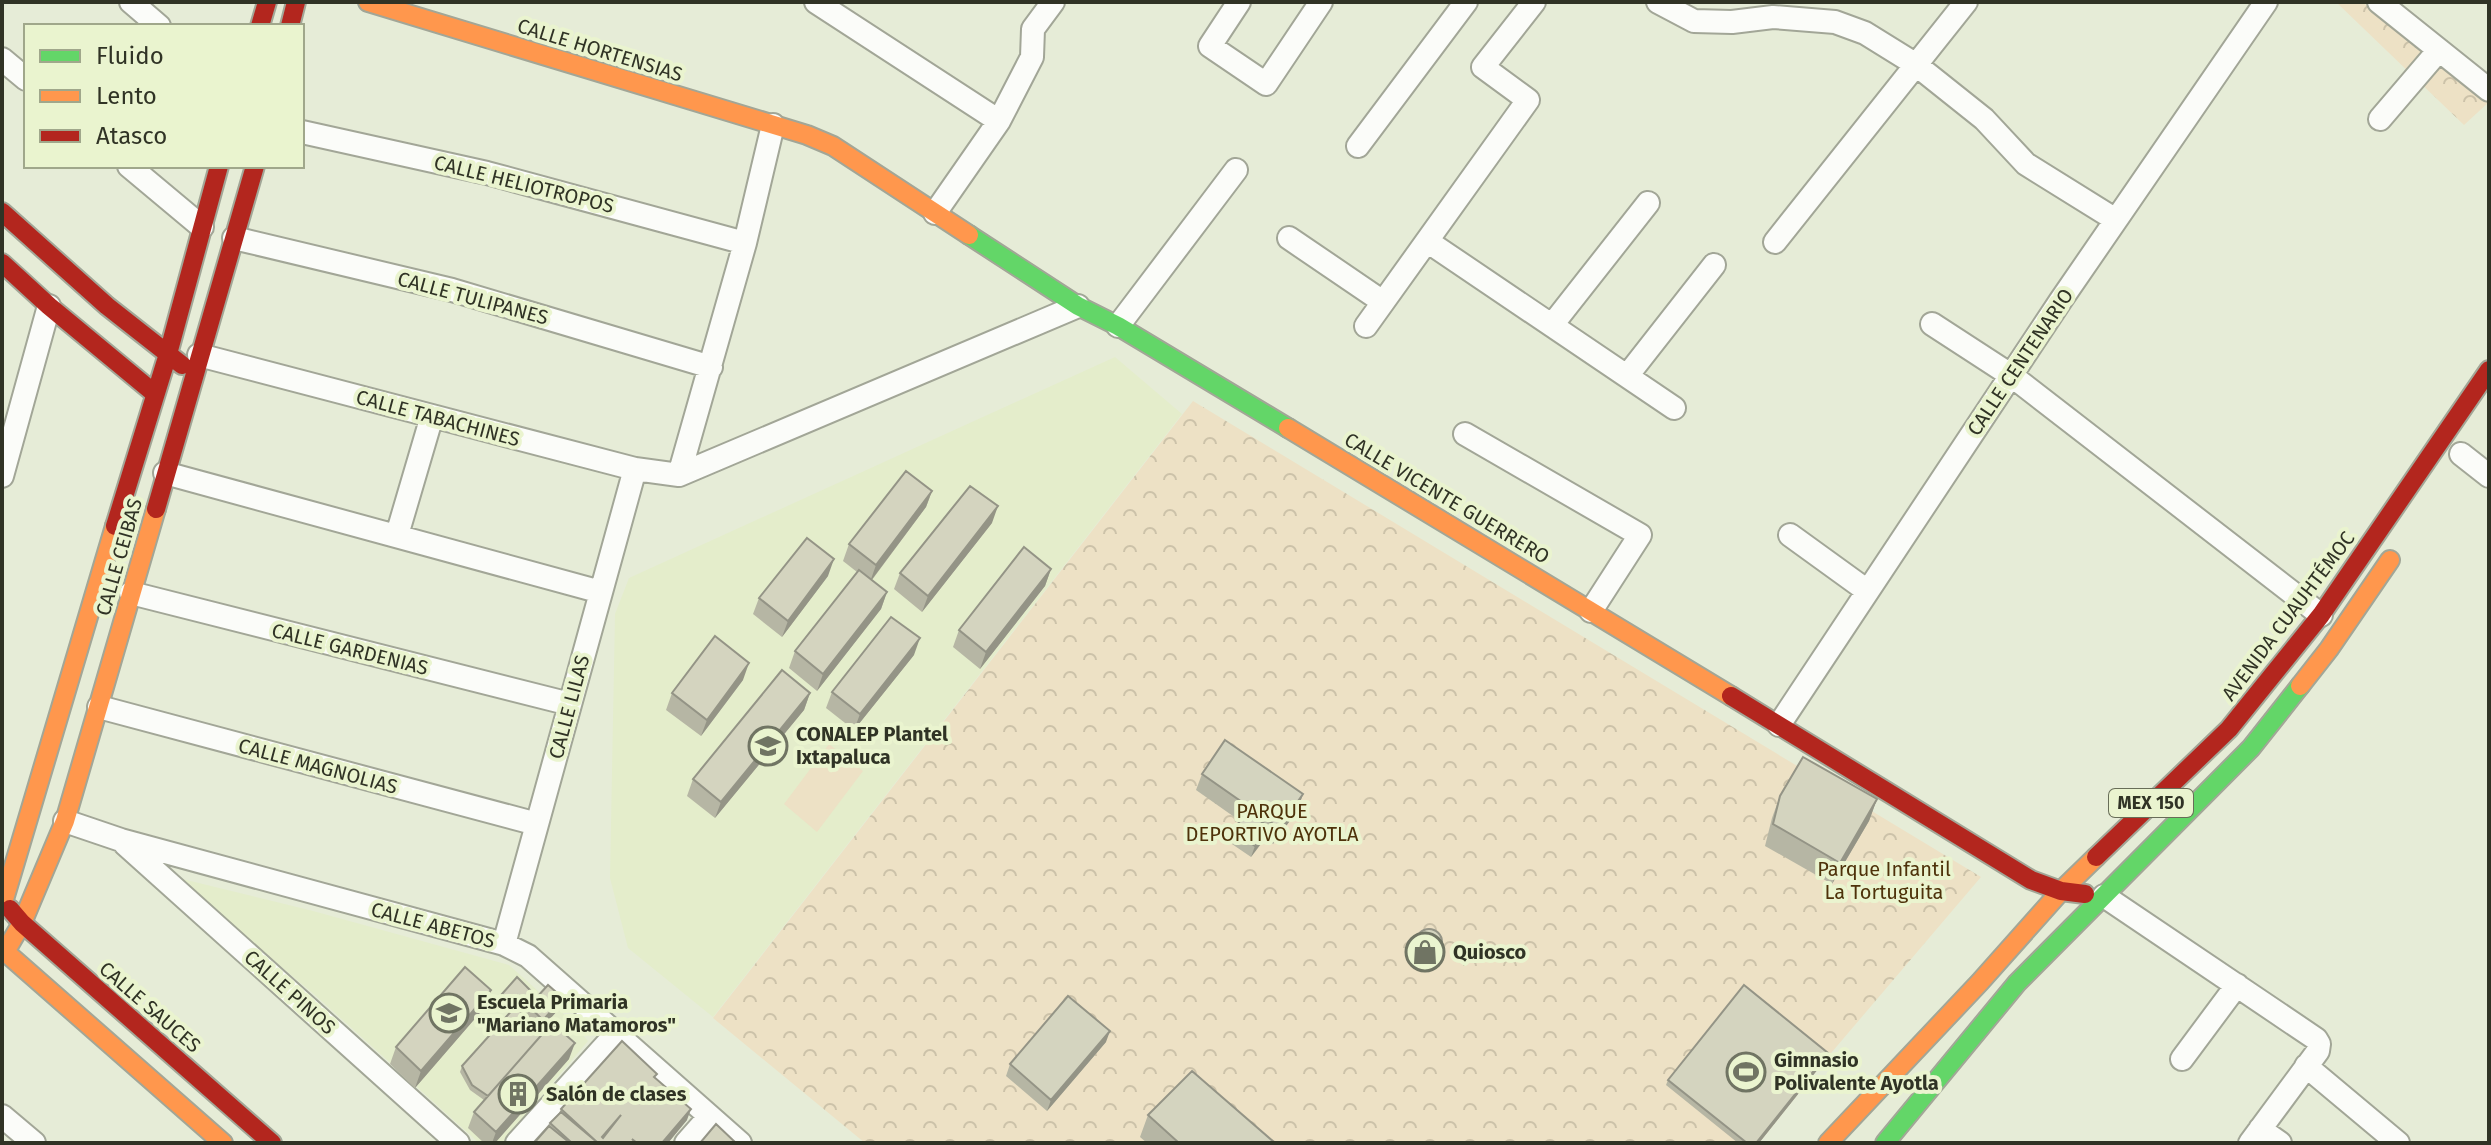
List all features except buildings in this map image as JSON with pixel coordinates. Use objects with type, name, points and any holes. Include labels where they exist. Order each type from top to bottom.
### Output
[{"type":"street","points":[[131,2],[157,24]]},
{"type":"street","points":[[261,24],[267,2]]},
{"type":"street","points":[[290,24],[296,2]]},
{"type":"street","name":"CALLE HORTENSIAS","points":[[368,2],[773,125]]},
{"type":"street","points":[[816,2],[999,121]]},
{"type":"street","points":[[935,213],[999,121],[1032,57],[1033,29],[1053,2]]},
{"type":"street","points":[[1239,2],[1210,46],[1266,84],[1321,2]]},
{"type":"street","points":[[1358,146],[1466,2]]},
{"type":"street","points":[[1366,326],[1528,100],[1483,67],[1534,2]]},
{"type":"street","points":[[1658,2],[1694,21],[1732,22],[1779,9],[1835,22],[1865,33],[1915,64],[1984,119],[2026,164],[2116,220]]},
{"type":"street","points":[[1775,242],[1966,2]]},
{"type":"street","name":"CALLE CENTENARIO","points":[[1779,725],[1866,590],[2266,2]]},
{"type":"street","points":[[2379,2],[2489,90]]},
{"type":"street","points":[[2380,119],[2439,50]]},
{"type":"street","points":[[2,59],[24,77]]},
{"type":"street","points":[[679,475],[745,243],[773,125]]},
{"type":"street","name":"CALLE VICENTE GUERRERO","points":[[773,125],[833,146],[1078,306],[1118,326],[2031,880],[2061,891],[2104,896]]},
{"type":"street","name":"CALLE HELIOTROPOS","points":[[304,132],[487,173],[745,243]]},
{"type":"street","points":[[131,168],[202,227]]},
{"type":"street","name":"CALLE CEIBAS","points":[[3,903],[168,354],[218,168]]},
{"type":"street","name":"CALLE CEIBAS","points":[[3,952],[22,923],[65,821],[254,168]]},
{"type":"street","points":[[1118,326],[1236,170]]},
{"type":"street","points":[[1552,325],[1648,203]]},
{"type":"street","points":[[2,212],[107,306],[168,354],[196,364]]},
{"type":"street","name":"CALLE TULIPANES","points":[[234,238],[452,290],[711,367]]},
{"type":"street","points":[[1289,238],[1383,302]]},
{"type":"street","points":[[1427,241],[1674,408]]},
{"type":"street","points":[[2,263],[154,393]]},
{"type":"street","points":[[1627,376],[1714,265]]},
{"type":"street","points":[[2,476],[49,306]]},
{"type":"street","points":[[679,475],[1078,306]]},
{"type":"street","points":[[1932,324],[2012,376],[2321,615]]},
{"type":"street","name":"CALLE TABACHINES","points":[[196,364],[432,416],[635,469],[679,475]]},
{"type":"street","name":"AVENIDA CUAUHTÉMOC","points":[[1828,1143],[2061,891],[2229,729],[2321,615],[2489,370]]},
{"type":"street","points":[[397,535],[432,416]]},
{"type":"street","points":[[1465,434],[1640,535],[1591,611]]},
{"type":"street","points":[[2461,455],[2489,476]]},
{"type":"street","name":"CALLE LILAS","points":[[504,944],[635,469]]},
{"type":"street","points":[[165,473],[601,592]]},
{"type":"street","points":[[1790,535],[1866,590]]},
{"type":"street","name":"MEX 150","points":[[1885,1143],[2017,983],[2251,748],[2329,649],[2399,545]]},
{"type":"street","name":"CALLE GARDENIAS","points":[[131,593],[570,704]]},
{"type":"street","name":"CALLE MAGNOLIAS","points":[[99,707],[537,824]]},
{"type":"street","name":"CALLE ABETOS","points":[[65,821],[121,840],[504,944],[528,956],[740,1143]]},
{"type":"street","name":"CALLE PINOS","points":[[121,840],[458,1143]]},
{"type":"street","points":[[2104,896],[2319,1044],[2318,1051],[2255,1136],[2280,1143]]},
{"type":"street","name":"CALLE SAUCES","points":[[3,903],[272,1143]]},
{"type":"street","points":[[3,952],[223,1143]]},
{"type":"street","points":[[2182,1059],[2237,985]]},
{"type":"street","points":[[517,1143],[616,1034]]},
{"type":"street","points":[[2306,1066],[2398,1143]]},
{"type":"street","points":[[2,1116],[34,1143]]},
{"type":"street","points":[[686,1143],[709,1117]]},
{"type":"shaded area","name":"CONALEP Plantel Ixtapaluca","points":[[1115,357],[1182,414],[713,1017],[628,948],[610,878],[615,614],[629,578]]},
{"type":"shaded area","name":"Escuela Primaria \"Mariano Matamoros\"","points":[[174,877],[313,911],[509,965],[567,1017],[588,1041],[502,1143],[479,1143],[315,995]]},
{"type":"green space","points":[[2336,2],[2362,2],[2489,94],[2489,102],[2464,125]]},
{"type":"green space","name":"PARQUE DEPORTIVO AYOTLA","points":[[1193,401],[1981,877],[1759,1143],[865,1143],[713,1018]]},
{"type":"green space","points":[[829,744],[863,771],[817,832],[784,804]]},
{"type":"traffic: fast","points":[[969,235],[1078,306],[1118,326],[1288,428]]},
{"type":"traffic: fast","points":[[1885,1143],[2017,983],[2251,748],[2300,686]]},
{"type":"traffic: slow","points":[[368,2],[807,135],[833,146],[969,235]]},
{"type":"traffic: slow","points":[[1288,428],[1731,696]]},
{"type":"traffic: slow","points":[[5,952],[22,923],[65,821],[156,509]]},
{"type":"traffic: slow","points":[[2,906],[115,526]]},
{"type":"traffic: slow","points":[[2300,686],[2390,560]]},
{"type":"traffic: slow","points":[[1828,1143],[2096,857]]},
{"type":"traffic: slow","points":[[2,949],[223,1143]]},
{"type":"traffic: jam","points":[[261,24],[267,2]]},
{"type":"traffic: jam","points":[[290,24],[296,2]]},
{"type":"traffic: jam","points":[[115,526],[168,354],[218,168]]},
{"type":"traffic: jam","points":[[156,509],[254,168]]},
{"type":"traffic: jam","points":[[2,212],[107,306],[182,365]]},
{"type":"traffic: jam","points":[[2,263],[154,393]]},
{"type":"traffic: jam","points":[[2096,857],[2229,729],[2321,615],[2489,370]]},
{"type":"traffic: jam","points":[[1731,696],[2031,880],[2061,891],[2085,894]]},
{"type":"traffic: jam","points":[[10,909],[22,923],[272,1143]]},
{"type":"place","name":"CONALEP Plantel Ixtapaluca","points":[[768,746]]},
{"type":"place","name":"Quiosco","points":[[1425,952]]},
{"type":"place","name":"Escuela Primaria \"Mariano Matamoros\"","points":[[449,1013]]},
{"type":"place","name":"Gimnasio Polivalente Ayotla","points":[[1746,1072]]},
{"type":"place","name":"Salón de clases","points":[[518,1094]]},
{"type":"park label","name":"Parque Infantil La Tortuguita","points":[[1884,880]]}]
